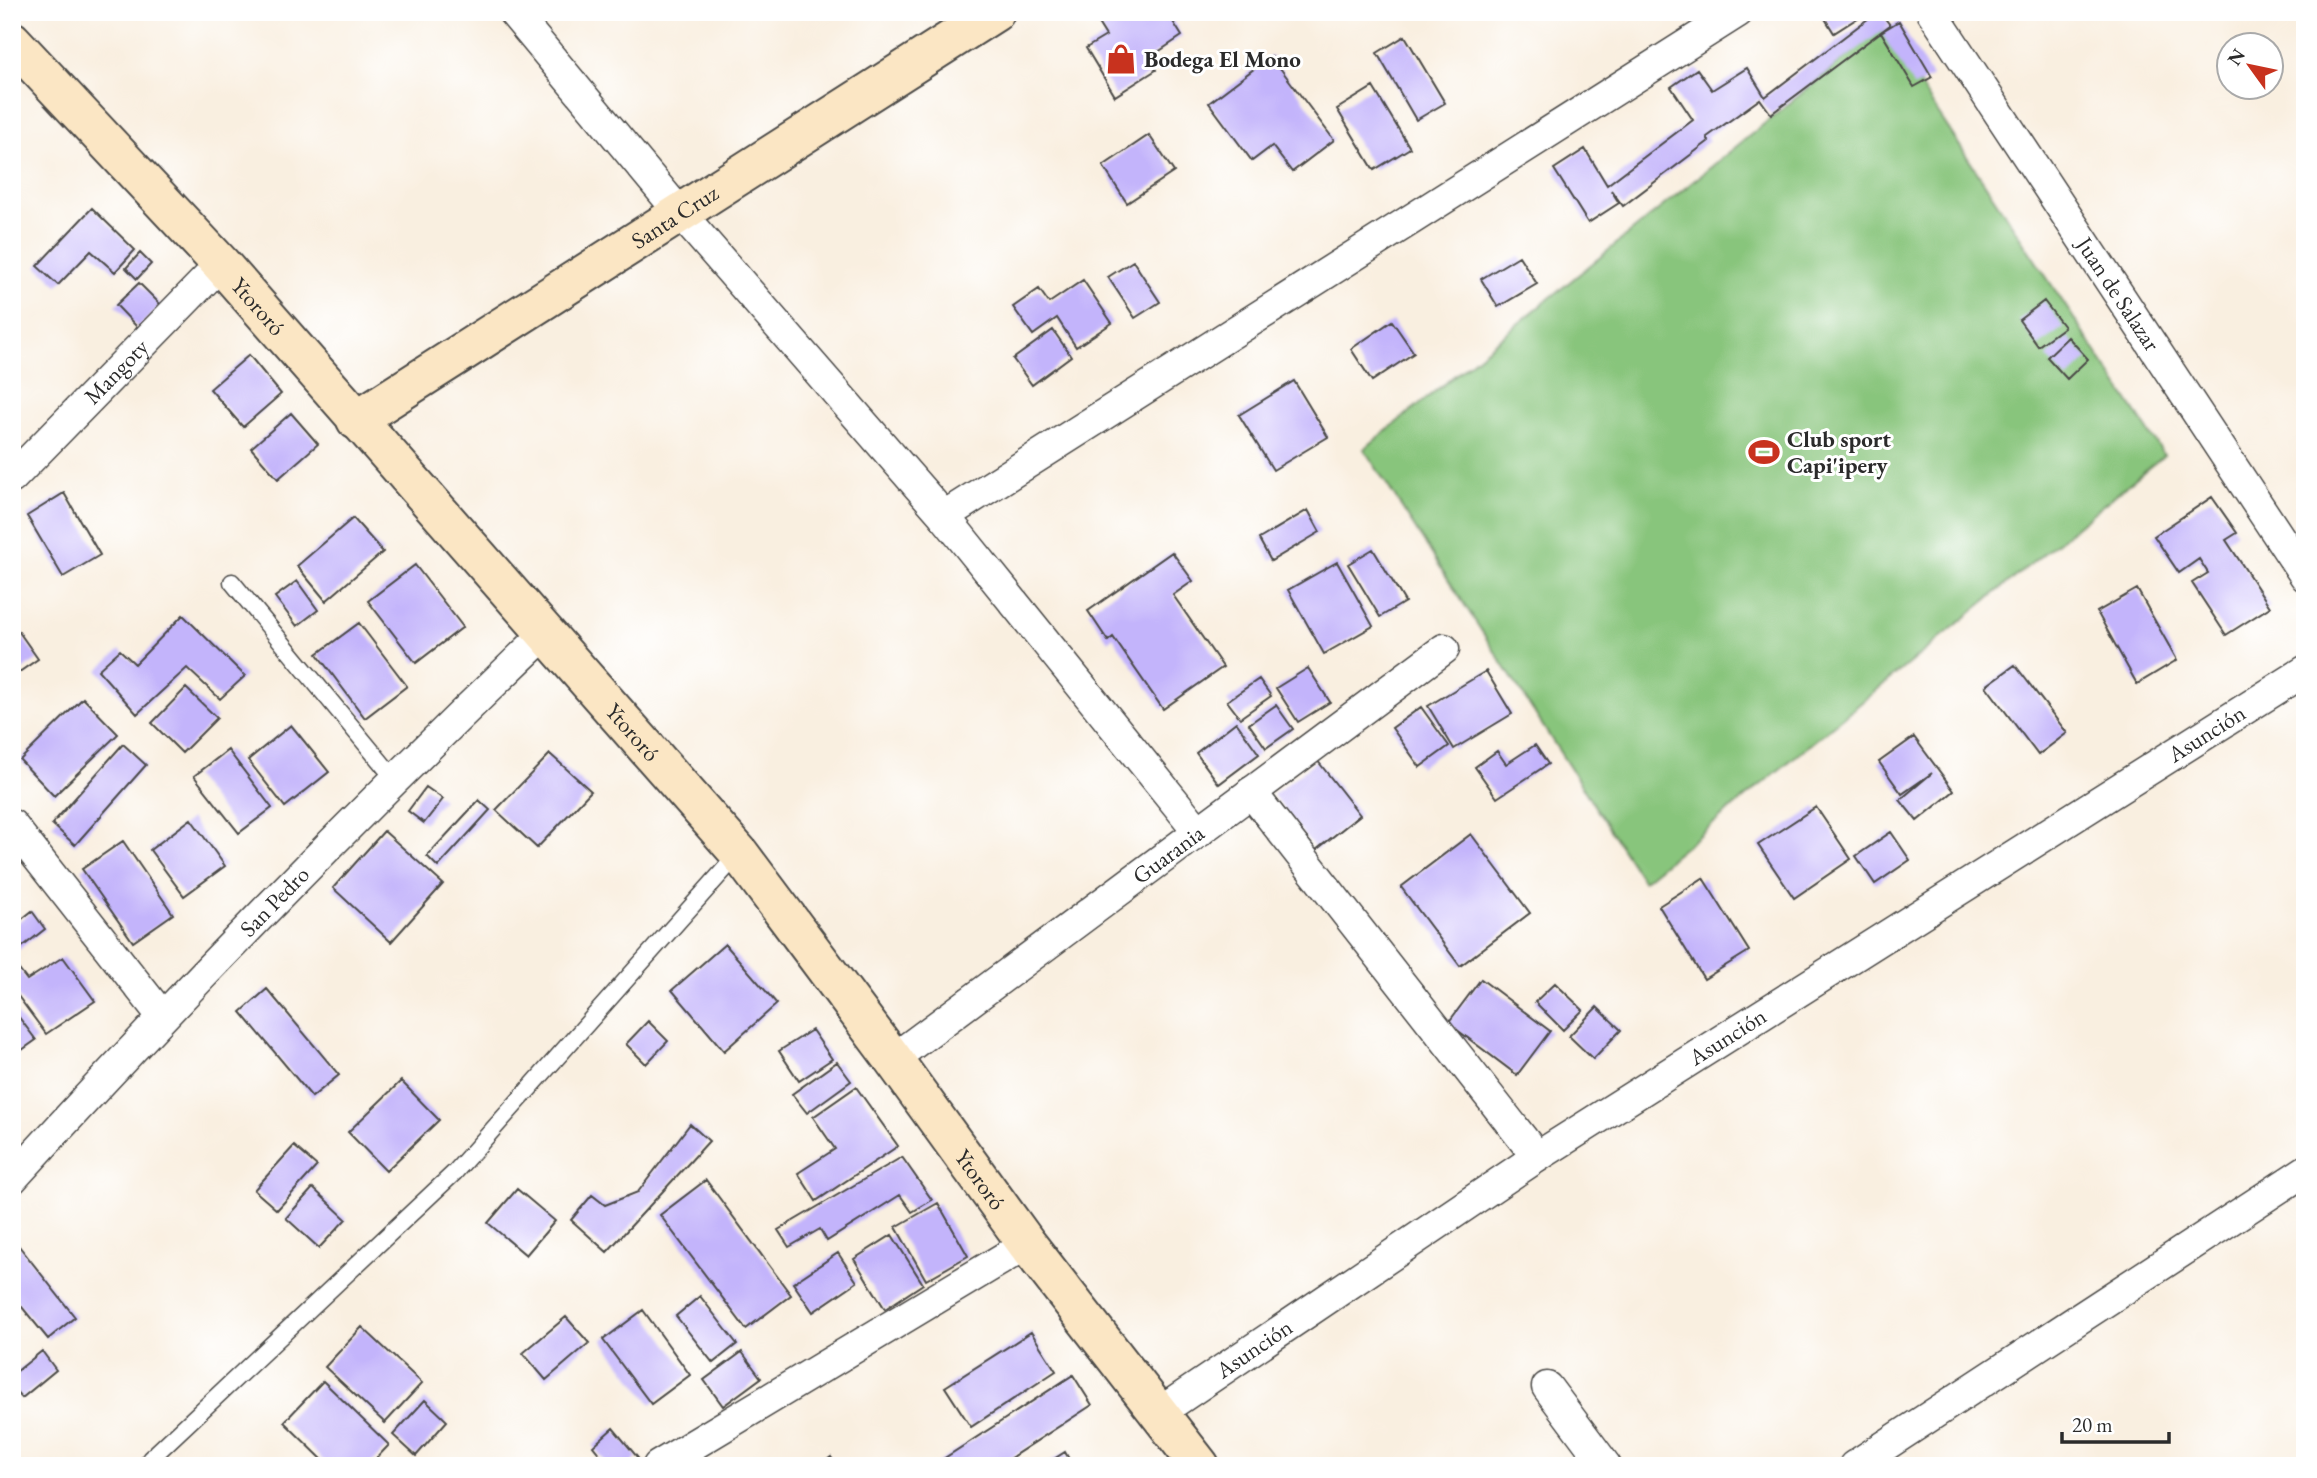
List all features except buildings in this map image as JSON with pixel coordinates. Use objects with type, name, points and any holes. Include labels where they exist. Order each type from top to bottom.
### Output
[{"type":"street","points":[[513,12],[680,213],[944,516],[1199,832]]},
{"type":"street","name":"Santa Cruz","points":[[356,420],[995,12]]},
{"type":"street","points":[[944,516],[1738,12]]},
{"type":"street","name":"Juan de Salazar","points":[[1932,12],[2305,576]]},
{"type":"street","name":"Ytororó","points":[[12,41],[222,264],[356,420],[739,853],[1027,1244],[1200,1466]]},
{"type":"street","name":"Mangoty","points":[[12,478],[222,264]]},
{"type":"street","name":"San Pedro","points":[[12,1179],[162,1016],[394,778],[546,633]]},
{"type":"street","name":"Guarania","points":[[893,1059],[1444,649]]},
{"type":"street","name":"Asunción","points":[[1157,1414],[1537,1157],[2305,671]]},
{"type":"street","points":[[1251,792],[1537,1157]]},
{"type":"street","points":[[12,825],[162,1016]]},
{"type":"street","points":[[1854,1466],[2305,1171]]},
{"type":"street","points":[[658,1466],[1027,1244]]},
{"type":"street","points":[[1547,1387],[1606,1466]]},
{"type":"lane","points":[[232,582],[394,778]]},
{"type":"lane","points":[[150,1459],[455,1172],[739,853]]},
{"type":"green space","name":"Club sport Capi'ipery","points":[[1882,28],[2164,455],[1643,881],[1364,449]]},
{"type":"place","name":"Bodega El Mono","points":[[1121,59]]},
{"type":"place","name":"Club sport Capi'ipery","points":[[1764,452]]}]
